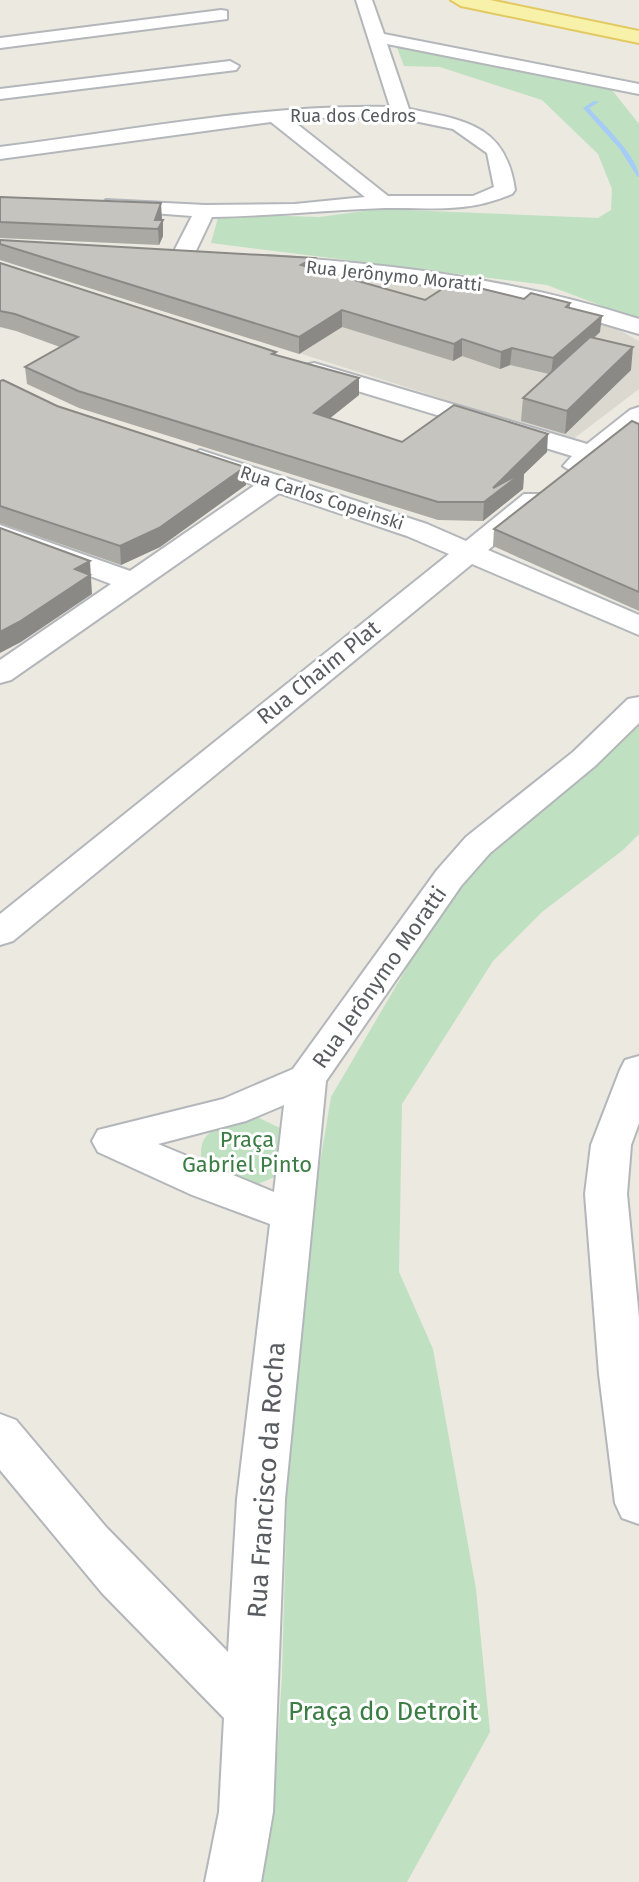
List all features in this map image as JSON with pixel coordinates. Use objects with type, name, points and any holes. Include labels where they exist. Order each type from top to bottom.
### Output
[{"type":"main road","points":[[461,0],[639,37]]},
{"type":"main road","points":[[497,0],[639,30]]},
{"type":"street","points":[[364,0],[401,112]]},
{"type":"street","points":[[0,43],[221,14]]},
{"type":"street","points":[[376,38],[412,42],[639,89]]},
{"type":"street","points":[[0,94],[230,66]]},
{"type":"street","name":"Rua dos Cedros","points":[[0,153],[236,110],[275,116],[401,112],[445,122],[486,141],[500,162],[505,190],[476,202],[383,202]]},
{"type":"street","points":[[275,116],[383,202]]},
{"type":"street","points":[[99,203],[205,211],[295,210],[383,202]]},
{"type":"street","points":[[205,211],[174,257],[213,259]]},
{"type":"street","name":"Rua Jerônymo Moratti","points":[[244,261],[455,280],[585,307],[639,327]]},
{"type":"street","points":[[292,363],[592,454]]},
{"type":"street","name":"Rua Chaim Plat","points":[[0,933],[466,551],[639,415]]},
{"type":"street","name":"Rua Carlos Copeinski","points":[[174,450],[277,482],[466,551],[639,626]]},
{"type":"street","points":[[0,674],[136,583],[277,482]]},
{"type":"street","points":[[0,533],[136,583]]},
{"type":"street","name":"Rua Jerônymo Moratti","points":[[290,1214],[207,1184],[112,1141],[232,1111],[307,1079],[449,878],[478,845],[584,759],[639,706]]},
{"type":"street","points":[[639,1070],[611,1145],[606,1194],[622,1374],[639,1503]]},
{"type":"street","name":"Rua Francisco da Rocha","points":[[233,1882],[246,1812],[261,1499],[307,1079]]},
{"type":"street","points":[[0,1434],[87,1541],[148,1608],[251,1708]]},
{"type":"shaded area","points":[[331,274],[428,284],[542,304],[614,327],[639,341],[639,389],[572,440],[242,335]]},
{"type":"green space","points":[[396,45],[522,68],[612,90],[639,124],[639,320],[547,285],[211,243],[219,214],[319,217],[380,209],[598,218],[611,210],[612,189],[598,154],[542,100],[440,67],[404,66]]},
{"type":"green space","name":"Praça do Detroit","points":[[639,725],[639,834],[623,850],[542,912],[493,961],[402,1104],[399,1272],[433,1349],[476,1589],[490,1732],[407,1882],[261,1882],[275,1790],[282,1675],[289,1425],[310,1223],[331,1097],[443,906],[508,832]]},
{"type":"green space","name":"Praça Gabriel Pinto","points":[[244,1117],[259,1118],[284,1130],[281,1174],[254,1186],[204,1167],[201,1156],[202,1146],[210,1133]]},
{"type":"building","points":[[0,197],[161,203],[155,220],[163,220],[158,229],[0,222]]},
{"type":"building","points":[[0,240],[314,258],[301,265],[425,300],[458,279],[475,287],[524,299],[531,293],[570,303],[566,307],[602,316],[553,358],[512,348],[501,352],[462,339],[454,344],[342,310],[299,337],[0,244]]},
{"type":"building","points":[[0,263],[276,352],[272,354],[359,378],[314,413],[402,442],[454,405],[548,434],[493,488],[525,471],[484,502],[438,502],[78,391],[25,367],[78,337],[0,311]]},
{"type":"building","points":[[590,337],[633,347],[567,411],[523,398]]},
{"type":"building","points":[[0,381],[57,406],[245,467],[159,528],[120,546],[0,506]]},
{"type":"building","points":[[632,421],[639,424],[639,592],[494,529]]},
{"type":"building","points":[[0,528],[90,561],[75,569],[90,575],[0,632]]},
{"type":"waterway","points":[[596,102],[586,108],[621,147],[639,175]]}]
